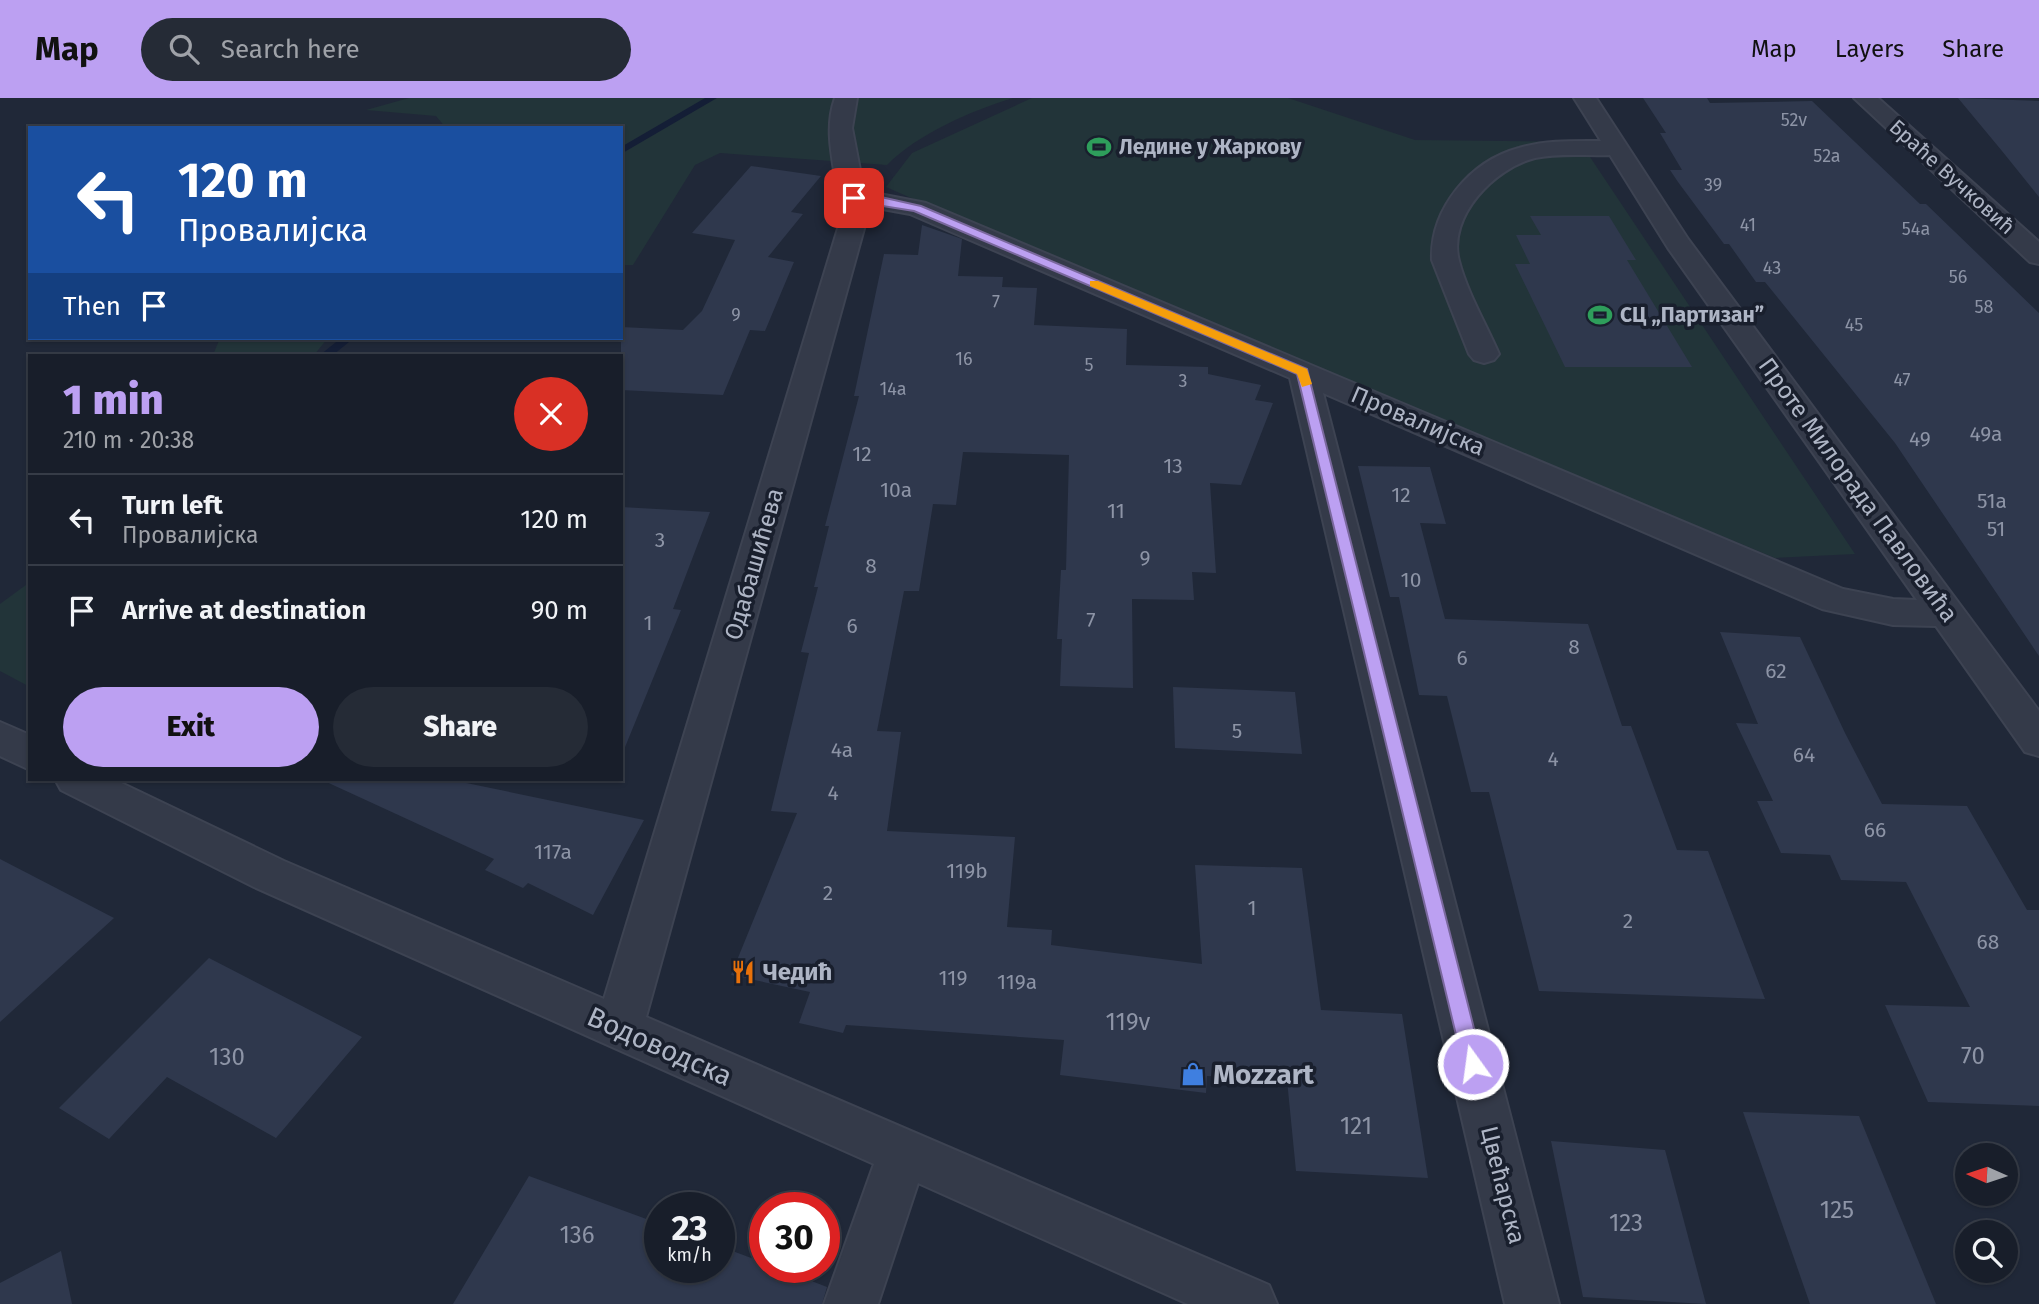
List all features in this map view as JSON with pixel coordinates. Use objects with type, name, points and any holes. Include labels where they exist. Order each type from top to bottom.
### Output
[{"type":"street","name":"Одабашићева","points":[[619,1028],[852,225],[854,198],[839,125],[846,98]]},
{"type":"street","name":"Проте Милорада Павловића","points":[[1585,98],[1678,242],[2039,741]]},
{"type":"street","name":"Браће Вучковић","points":[[1865,98],[2039,256]]},
{"type":"street","points":[[1485,354],[1445,260],[1442,243],[1454,213],[1475,187],[1514,158],[1561,149],[1616,148]]},
{"type":"street","name":"Провалијска","points":[[854,198],[917,208],[1835,600],[1893,612],[1947,613]]},
{"type":"street","points":[[2010,231],[2039,234]]},
{"type":"street","name":"Цвећарска","points":[[1303,372],[1532,1304]]},
{"type":"street","points":[[0,737],[28,753]]},
{"type":"street","name":"Водоводска","points":[[79,781],[269,874],[1250,1304]]},
{"type":"street","points":[[851,1304],[903,1152]]},
{"type":"shaded area","points":[[409,98],[1013,98],[946,124],[914,143],[887,165],[720,153],[695,165],[633,265],[623,265],[623,126],[444,126],[436,116],[366,110]]},
{"type":"shaded area","points":[[1032,98],[1288,98],[1415,140],[1580,142],[1855,554],[1775,558],[1110,285],[886,187],[912,153]]},
{"type":"shaded area","points":[[219,340],[326,340],[315,354],[213,354]]},
{"type":"shaded area","points":[[28,583],[28,686],[0,671],[0,604]]},
{"type":"building","points":[[1643,98],[1707,98],[1710,103],[1812,101],[1920,204],[1926,204],[2039,313],[2039,656],[1895,443],[1765,282],[1756,282],[1729,244],[1724,244],[1678,182],[1670,170],[1682,170],[1660,133],[1666,133]]},
{"type":"building","points":[[1958,98],[2039,101],[2039,197],[2002,151]]},
{"type":"building","points":[[751,166],[821,176],[791,212],[803,214],[768,257],[794,262],[765,331],[750,330],[723,395],[623,390],[623,327],[683,330],[702,311],[735,240],[692,233]]},
{"type":"building","name":"СЦ „Партизан”","points":[[1530,216],[1609,216],[1636,260],[1627,260],[1692,367],[1565,367],[1515,264],[1530,264],[1516,235],[1541,235]]},
{"type":"building","points":[[922,225],[962,239],[958,276],[1003,277],[1002,287],[1037,288],[1034,325],[1127,329],[1126,365],[1208,367],[1208,374],[1261,385],[1255,400],[1273,403],[1241,485],[1210,483],[1216,573],[1192,572],[1194,600],[1132,599],[1133,688],[1060,686],[1062,639],[1057,639],[1061,570],[1066,570],[1069,455],[963,452],[956,505],[933,504],[919,591],[904,591],[877,731],[901,732],[887,831],[1015,837],[1007,927],[1052,930],[1051,945],[1202,964],[1195,865],[1302,868],[1321,1010],[1402,1014],[1428,1178],[1296,1171],[1287,1080],[1207,1076],[1206,1093],[1060,1075],[1064,1040],[846,1025],[843,1033],[799,1023],[810,992],[731,975],[797,813],[771,811],[809,653],[801,652],[818,587],[814,587],[829,526],[825,526],[859,396],[854,396],[884,254],[918,255]]},
{"type":"building","points":[[1358,466],[1430,467],[1446,524],[1420,523],[1445,619],[1588,624],[1622,726],[1631,726],[1677,850],[1708,851],[1765,999],[1539,991],[1489,792],[1471,792],[1447,696],[1419,695],[1399,597],[1390,597]]},
{"type":"building","points":[[623,507],[710,512],[673,609],[681,610],[623,752]]},
{"type":"building","points":[[1720,632],[1800,637],[1882,804],[1967,806],[2027,910],[2039,910],[2039,1106],[1928,1102],[1885,1005],[1970,1007],[1906,882],[1841,880],[1830,855],[1781,853],[1757,801],[1773,801],[1736,723],[1758,724]]},
{"type":"building","points":[[1173,687],[1295,692],[1302,754],[1175,748]]},
{"type":"building","points":[[324,781],[457,781],[644,820],[593,915],[528,883],[523,888],[485,870],[494,859]]},
{"type":"building","points":[[0,859],[114,918],[0,1022]]},
{"type":"building","points":[[209,958],[362,1037],[276,1138],[167,1077],[109,1139],[59,1108]]},
{"type":"building","points":[[1743,1112],[1859,1116],[1936,1304],[1810,1304]]},
{"type":"building","points":[[1551,1141],[1665,1150],[1706,1304],[1583,1297]]},
{"type":"building","points":[[529,1176],[644,1218],[644,1283],[735,1283],[735,1252],[749,1257],[749,1283],[817,1283],[827,1287],[822,1304],[453,1304]]},
{"type":"building","points":[[61,1251],[72,1304],[0,1304],[0,1283]]},
{"type":"waterway","points":[[623,150],[712,98]]},
{"type":"waterway","points":[[327,354],[345,340]]},
{"type":"slow traffic","points":[[1094,284],[1303,372],[1306,384]]},
{"type":"place","name":"Ледине у Жаркову","points":[[1099,147]]},
{"type":"place","name":"СЦ „Партизан”","points":[[1600,315]]},
{"type":"place","name":"Чедић","points":[[743,972]]},
{"type":"place","name":"Mozzart","points":[[1193,1074]]},
{"type":"route","points":[[854,198],[917,208],[1303,372],[1473,1064]]}]
